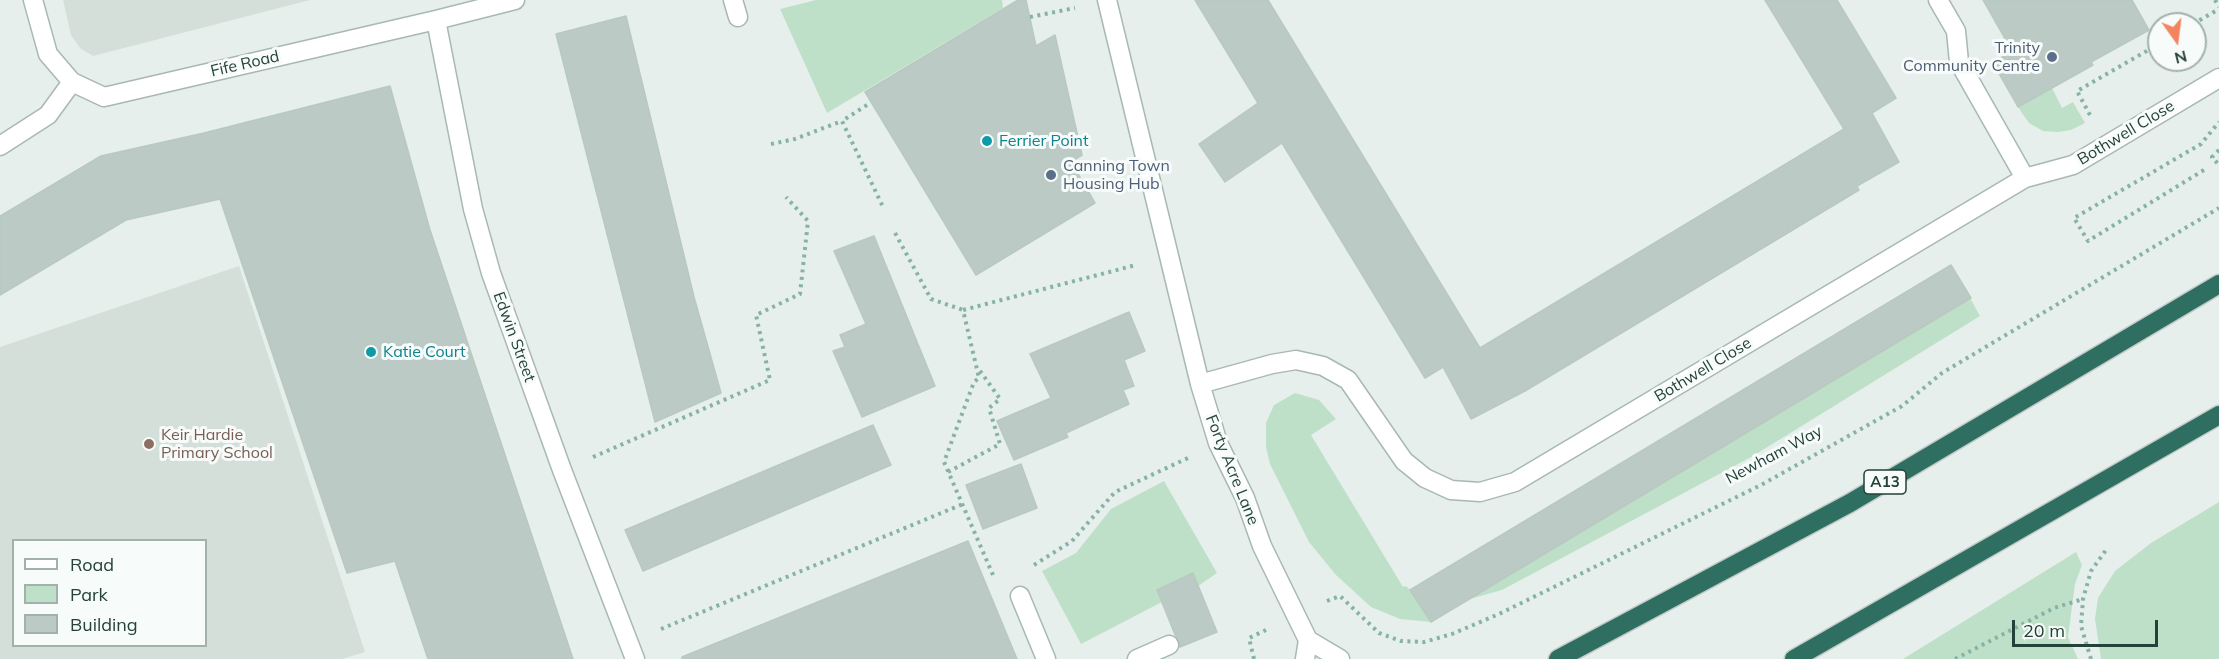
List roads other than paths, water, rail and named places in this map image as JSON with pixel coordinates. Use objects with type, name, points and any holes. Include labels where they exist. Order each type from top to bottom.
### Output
[{"type":"highway","name":"A13","points":[[1558,659],[1850,503],[2219,284]]},
{"type":"highway","points":[[1794,659],[2219,415]]},
{"type":"street","points":[[0,146],[48,115],[72,82],[48,54],[33,0]]},
{"type":"street","name":"Fife Road","points":[[72,82],[104,98],[515,0]]},
{"type":"street","points":[[1938,0],[1956,31],[1959,62],[2025,178]]},
{"type":"street","name":"Forty Acre Lane","points":[[1108,1],[1168,257],[1200,384],[1218,443],[1245,498],[1262,546],[1308,640]]},
{"type":"street","name":"Edwin Street","points":[[436,20],[473,208],[490,273],[562,470],[632,650]]},
{"type":"street","name":"Bothwell Close","points":[[1200,384],[1272,364],[1296,360],[1323,366],[1348,380],[1404,461],[1425,478],[1451,490],[1480,492],[1515,482],[2025,178],[2073,165],[2219,78]]},
{"type":"street","points":[[1020,596],[1046,659]]},
{"type":"street","points":[[1305,659],[1308,640],[1340,659]]},
{"type":"street","points":[[1137,659],[1169,645]]},
{"type":"place","name":"Trinity Community Centre","points":[[2052,57]]},
{"type":"place","name":"Ferrier Point","points":[[987,141]]},
{"type":"place","name":"Canning Town Housing Hub","points":[[1051,175]]},
{"type":"place","name":"Katie Court","points":[[371,352]]},
{"type":"place","name":"Keir Hardie Primary School","points":[[149,444]]}]
